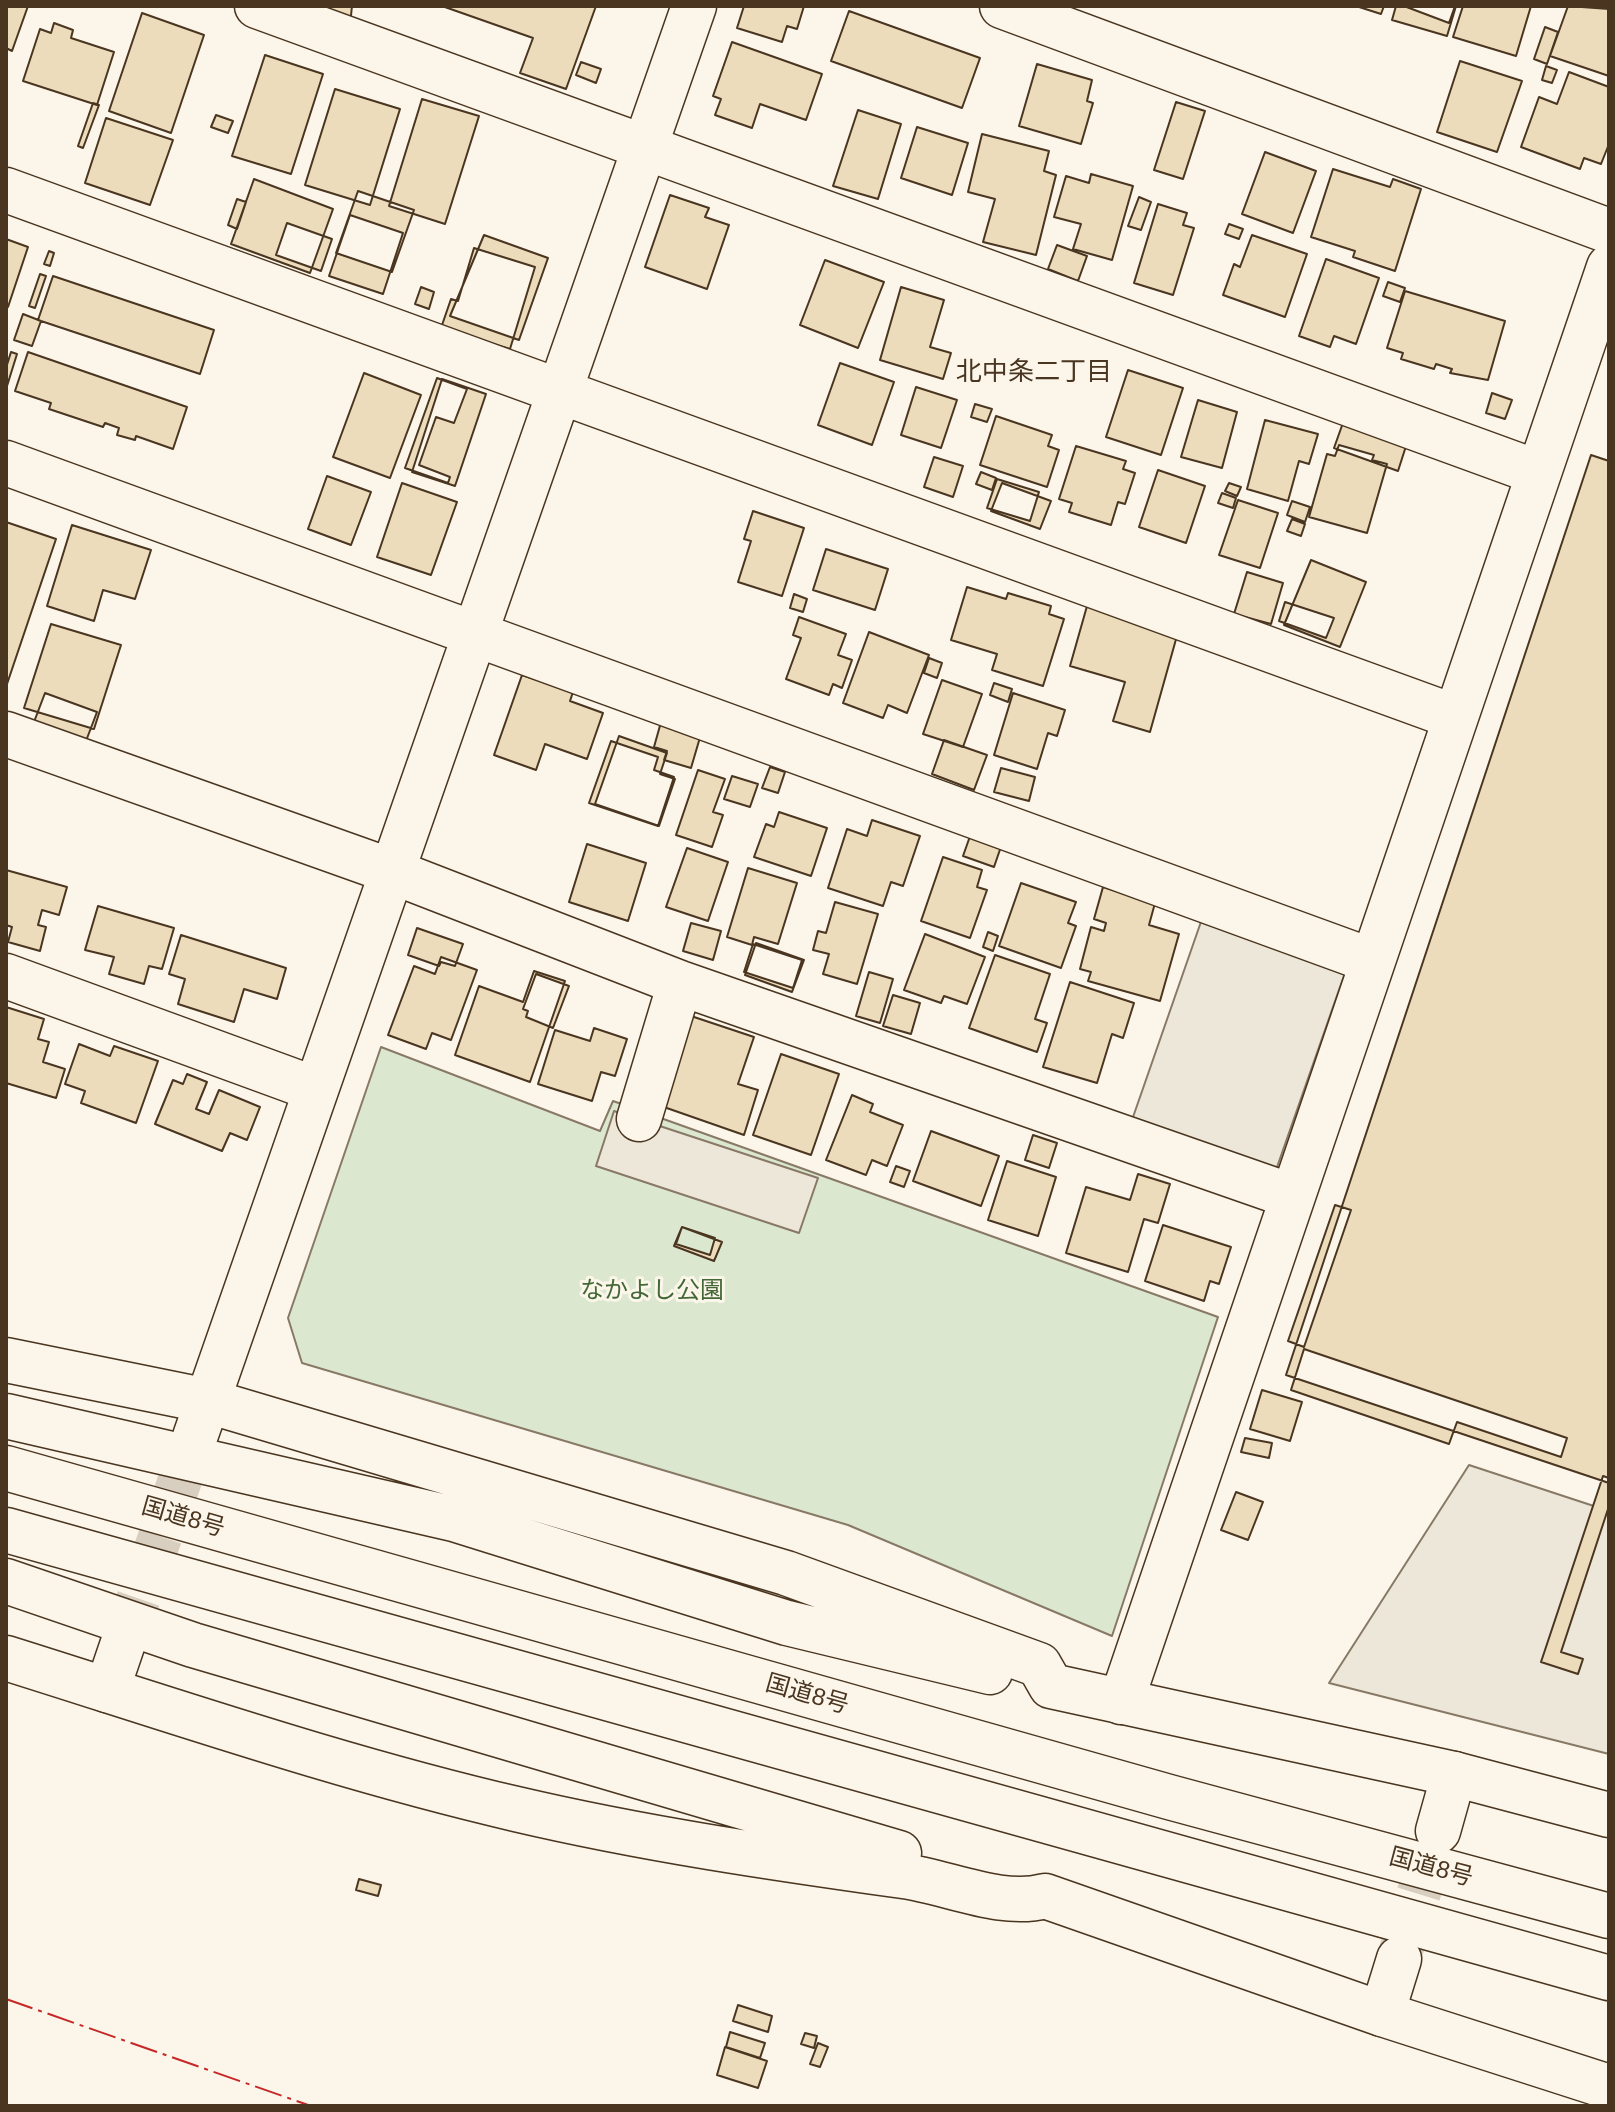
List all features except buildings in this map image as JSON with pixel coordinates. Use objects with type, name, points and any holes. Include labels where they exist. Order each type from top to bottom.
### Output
[{"type":"main road","points":[[257,6],[1539,473]]},
{"type":"main road","points":[[201,1419],[694,6]]},
{"type":"main road","points":[[1002,6],[1609,231]]},
{"type":"main road","points":[[6,190],[1455,717]]},
{"type":"main road","points":[[1121,1702],[1609,267]]},
{"type":"main road","points":[[6,463],[1372,961]]},
{"type":"main road","points":[[6,734],[391,871],[680,983],[1291,1196]]},
{"type":"main road","points":[[6,976],[315,1089]]},
{"type":"main road","points":[[639,1119],[680,983]]},
{"type":"main road","points":[[6,1360],[201,1419],[786,1573],[1039,1665],[1051,1686]]},
{"type":"main road","points":[[6,1416],[454,1519],[787,1623],[1121,1702],[1454,1774],[1609,1815]]},
{"type":"main road","name":"国道8号","points":[[6,1468],[1169,1797],[1609,1916]]},
{"type":"main road","points":[[6,1530],[1609,1978]]},
{"type":"main road","points":[[6,1581],[193,1645],[1045,1896],[1382,2014],[1609,2087]]},
{"type":"main road","points":[[107,1690],[124,1640]]},
{"type":"main road","points":[[6,1658],[355,1766],[516,1809],[661,1839],[918,1878],[1024,1902],[1045,1896]]},
{"type":"main road","points":[[1438,1831],[1454,1774]]},
{"type":"main road","points":[[1382,2014],[1399,1959]]},
{"type":"green space","name":"なかよし公園","points":[[381,1047],[600,1131],[613,1101],[1218,1317],[1112,1636],[848,1525],[302,1363],[288,1318]]},
{"type":"shaded area","points":[[1203,916],[1347,967],[1276,1170],[1132,1120]]},
{"type":"shaded area","points":[[614,1111],[818,1178],[799,1233],[596,1166]]},
{"type":"shaded area","points":[[1469,1465],[1609,1511],[1609,1754],[1329,1683]]},
{"type":"tunnel","points":[[124,1640],[195,1437]]},
{"type":"tunnel","points":[[1399,1957],[1438,1831]]},
{"type":"power","points":[[6,1999],[311,2106]]},
{"type":"district","name":"北中条二丁目","points":[[1034,373]]}]
